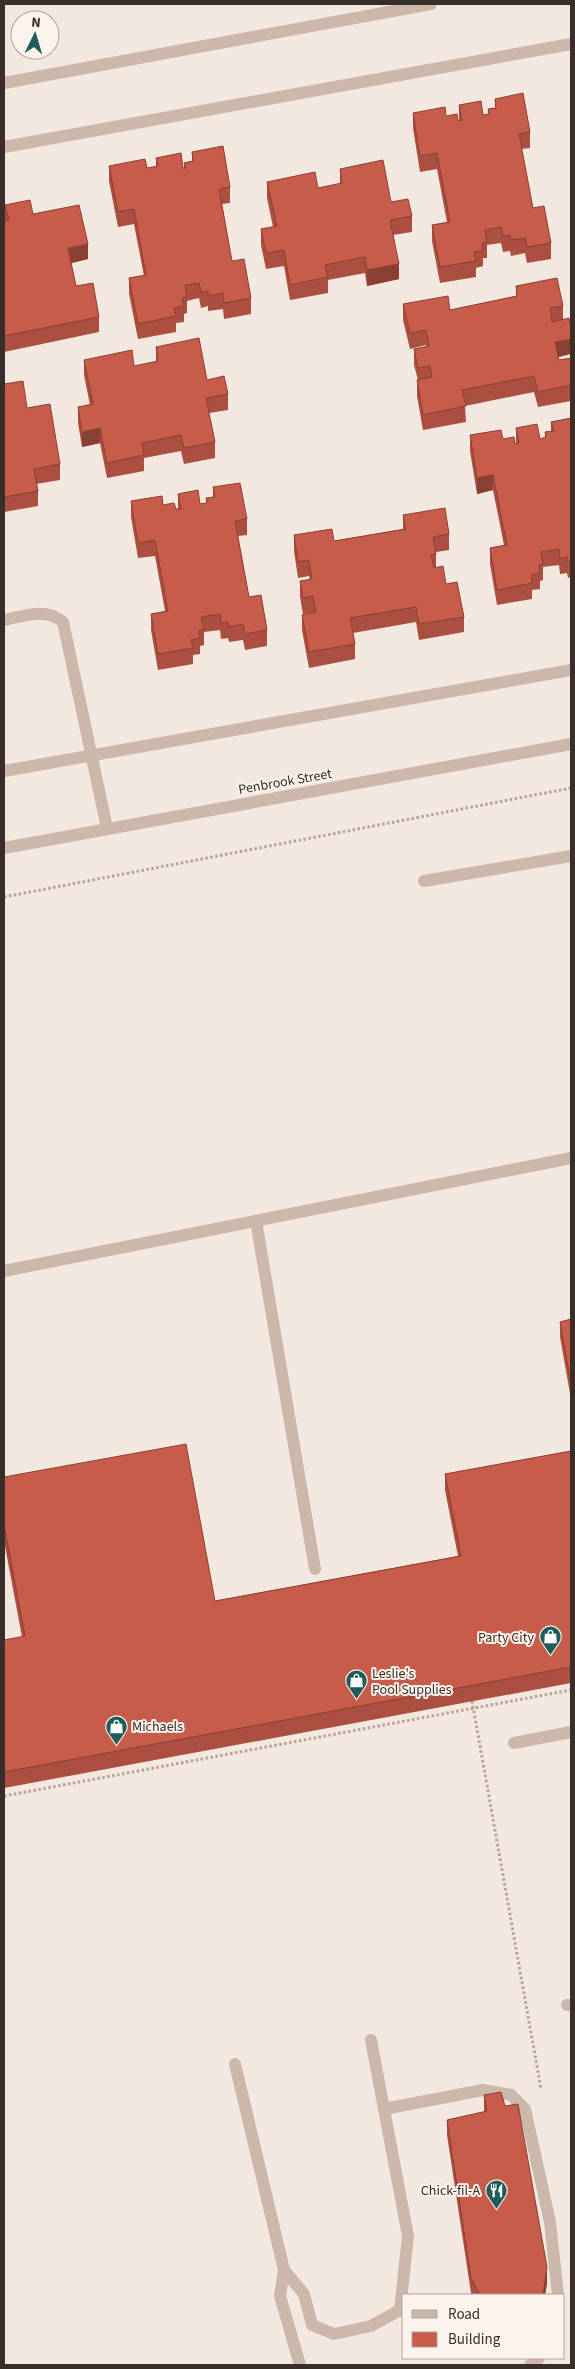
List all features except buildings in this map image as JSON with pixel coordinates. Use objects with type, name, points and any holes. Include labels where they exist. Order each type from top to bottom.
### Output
[{"type":"street","points":[[4,83],[431,4]]},
{"type":"street","points":[[4,148],[571,44]]},
{"type":"street","points":[[4,620],[44,612],[56,615],[63,622],[90,756],[107,828]]},
{"type":"street","points":[[4,771],[571,670]]},
{"type":"street","name":"Penbrook Street","points":[[4,848],[571,744]]},
{"type":"street","points":[[424,881],[571,856]]},
{"type":"street","points":[[4,1271],[571,1158]]},
{"type":"street","points":[[256,1221],[315,1569]]},
{"type":"street","points":[[514,1743],[571,1732]]},
{"type":"street","points":[[284,2270],[304,2294],[312,2324],[334,2334],[371,2326],[400,2310],[408,2236],[371,2040]]},
{"type":"street","points":[[235,2064],[284,2270],[280,2296],[300,2365]]},
{"type":"street","points":[[384,2110],[484,2090],[511,2095],[525,2109],[550,2222],[558,2294]]},
{"type":"path","points":[[4,897],[571,788]]},
{"type":"path","points":[[4,1796],[571,1690]]},
{"type":"path","points":[[472,1702],[543,2098]]},
{"type":"place","name":"Party City","points":[[550,1656]]},
{"type":"place","name":"Leslie's Pool Supplies","points":[[356,1700]]},
{"type":"place","name":"Michaels","points":[[116,1745]]},
{"type":"place","name":"Chick-fil-A","points":[[496,2209]]}]
